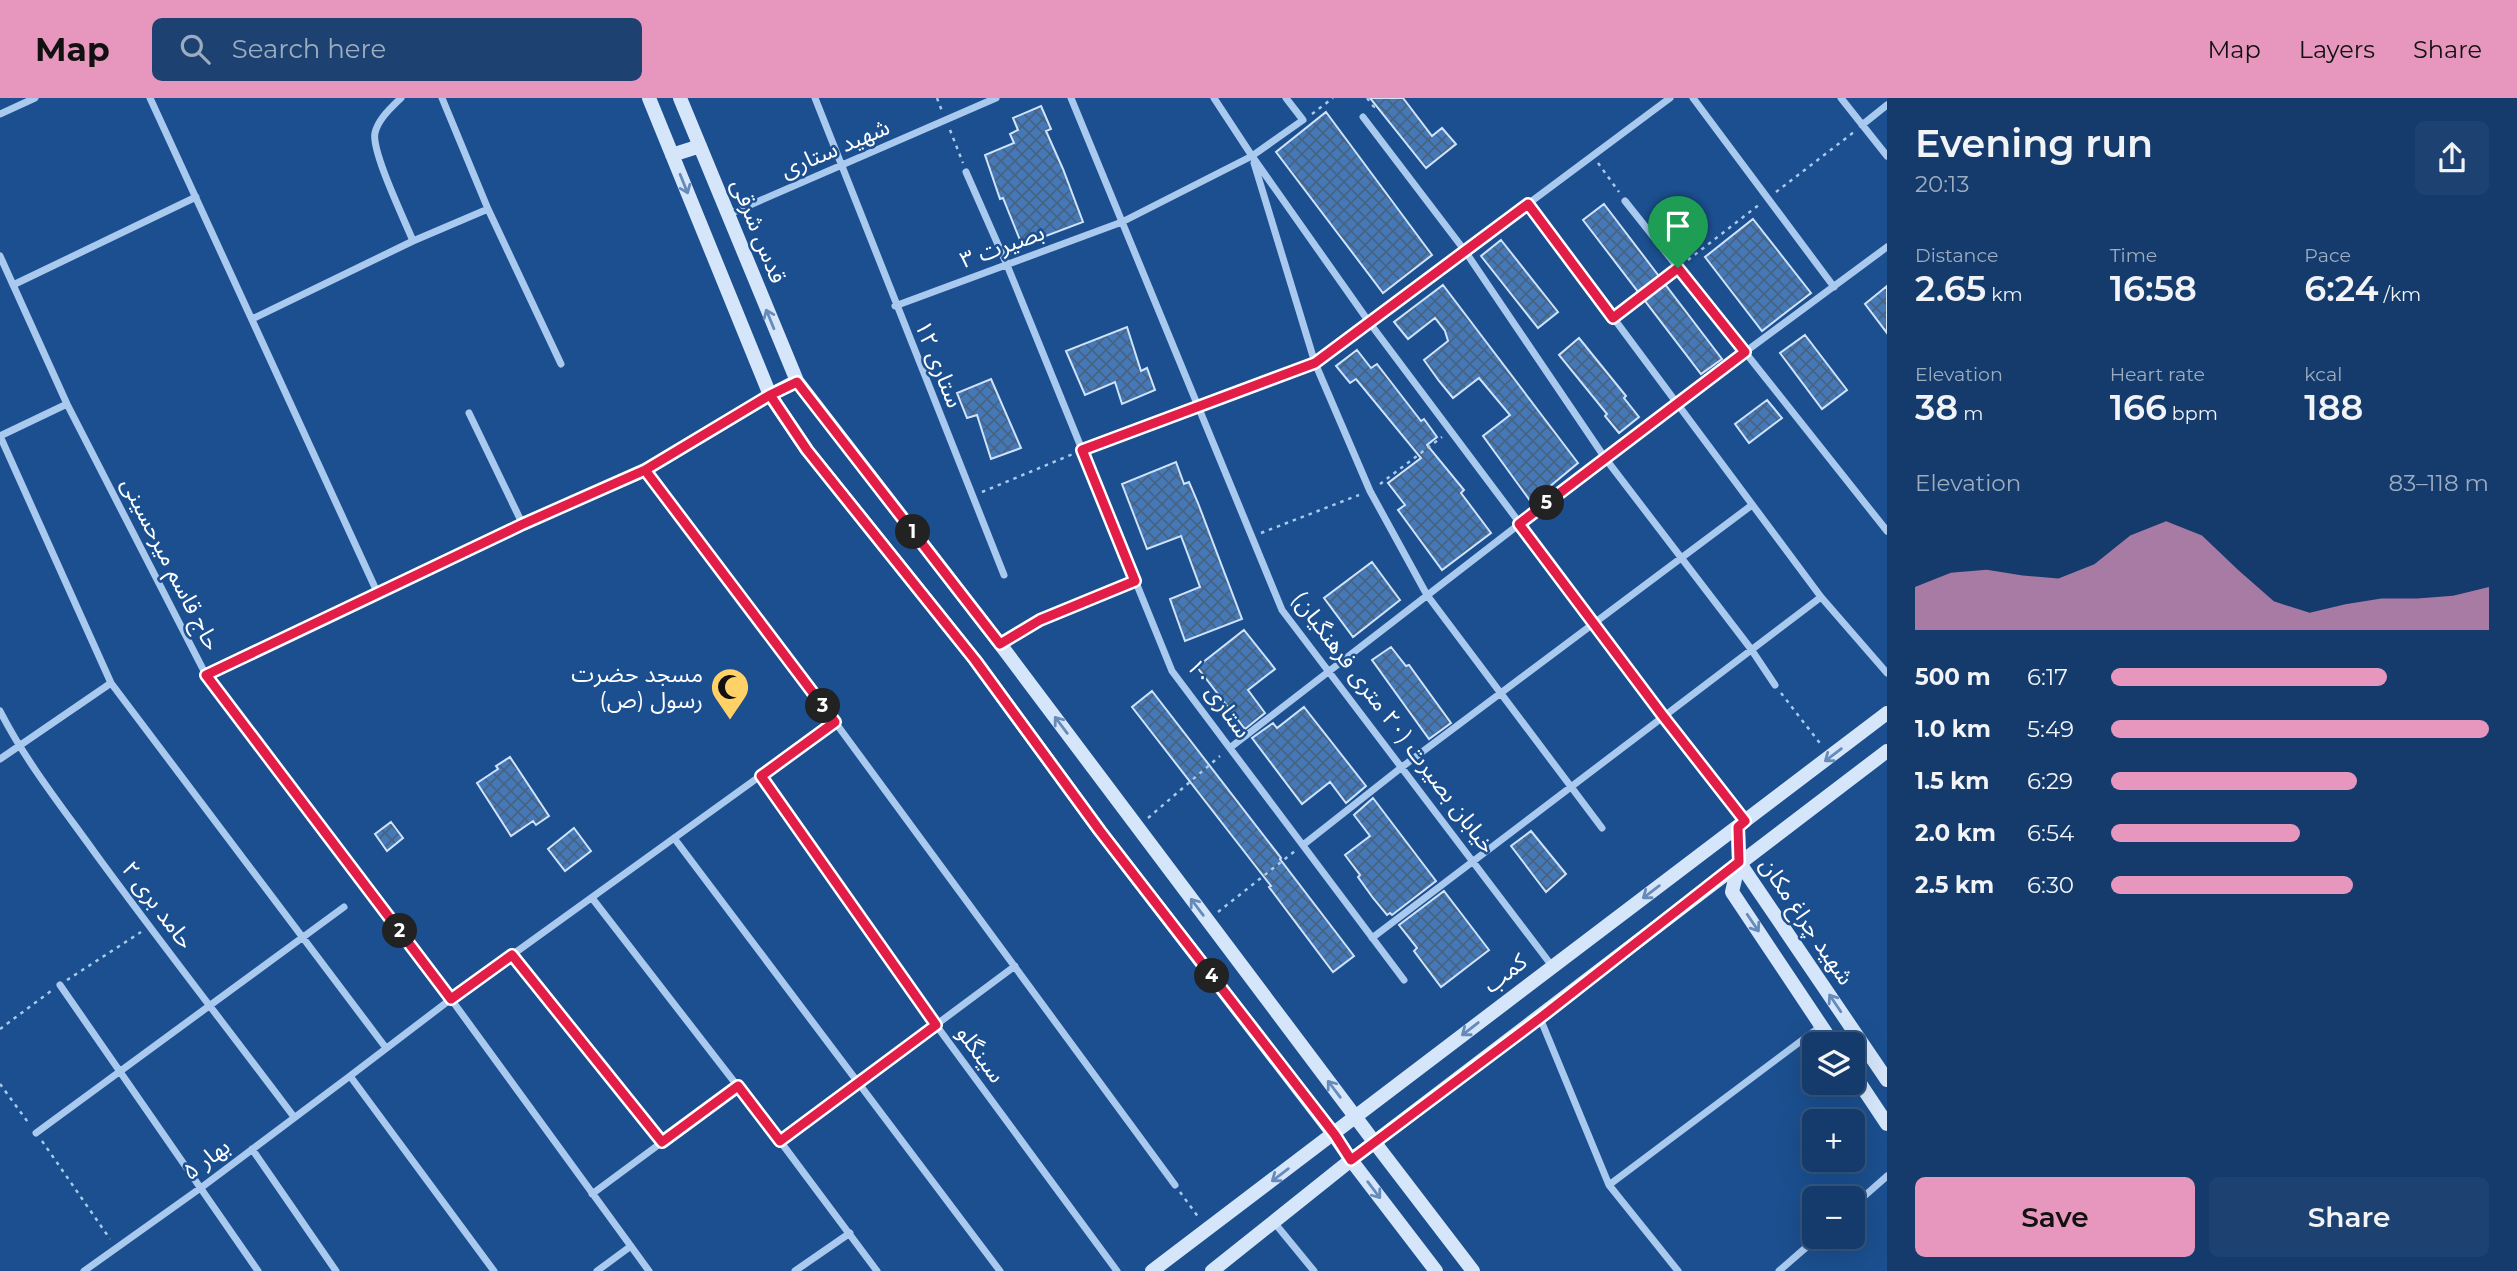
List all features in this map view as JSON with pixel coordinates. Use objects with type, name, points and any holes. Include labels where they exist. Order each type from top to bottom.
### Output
[{"type":"street","points":[[0,114],[35,98]]},
{"type":"street","points":[[150,98],[378,594]]},
{"type":"street","points":[[401,98],[386,113],[375,133],[377,150],[413,241]]},
{"type":"street","points":[[443,98],[488,209],[561,364]]},
{"type":"street","points":[[649,98],[770,395],[807,450],[975,660],[1100,831],[1335,1135],[1436,1271]]},
{"type":"street","name":"قدس شرقی","points":[[680,98],[797,382],[1000,644],[1473,1271]]},
{"type":"street","name":"ستاری ۱۲","points":[[815,98],[895,306],[1004,575]]},
{"type":"street","name":"شهید ستاری","points":[[727,215],[996,98]]},
{"type":"street","name":"خیابان بصیرت (۲۰ متری فرهنگیان)","points":[[1071,98],[1282,610],[1552,966]]},
{"type":"street","points":[[1214,98],[1369,322],[1692,754]]},
{"type":"street","points":[[1286,98],[1303,120]]},
{"type":"street","points":[[1082,450],[1315,363],[1670,98]]},
{"type":"street","points":[[1693,98],[1834,286]]},
{"type":"street","points":[[1841,98],[1887,156]]},
{"type":"street","points":[[1862,125],[1887,105]]},
{"type":"street","points":[[1363,117],[1465,251],[1605,458],[1751,649],[1775,685]]},
{"type":"street","name":"بصیرت ۳","points":[[895,306],[1122,222],[1252,156],[1303,120]]},
{"type":"street","points":[[672,155],[700,146]]},
{"type":"street","points":[[1252,156],[1315,363],[1370,491],[1427,595],[1602,828]]},
{"type":"street","name":"ستاری ۱۰","points":[[966,172],[1007,265],[1172,671],[1404,980]]},
{"type":"street","points":[[13,285],[196,197]]},
{"type":"street","points":[[1625,201],[1887,531]]},
{"type":"street","points":[[1528,204],[1821,597],[1887,673]]},
{"type":"street","points":[[252,319],[413,241],[488,209]]},
{"type":"street","points":[[1231,747],[1676,402],[1887,247]]},
{"type":"street","name":"حاج قاسم میرحسینی","points":[[0,256],[67,404],[206,675],[451,999],[649,1271]]},
{"type":"street","points":[[206,675],[523,524],[645,470],[770,395],[797,382]]},
{"type":"street","points":[[67,404],[0,436],[111,683],[386,1048]]},
{"type":"street","points":[[469,413],[523,524]]},
{"type":"street","points":[[645,470],[835,722],[1175,1185]]},
{"type":"street","points":[[1303,845],[1593,622],[1752,505]]},
{"type":"street","points":[[1000,644],[1040,620],[1135,581]]},
{"type":"street","points":[[1372,937],[1821,597]]},
{"type":"street","points":[[0,760],[111,683]]},
{"type":"street","name":"حامد بری ۲","points":[[0,711],[4,728],[149,927],[294,1117]]},
{"type":"street","name":"کمب","points":[[1152,1271],[1335,1135],[1552,966],[1887,713]]},
{"type":"street","name":"بهار ۵","points":[[89,1270],[451,999],[835,722]]},
{"type":"street","points":[[1212,1271],[1273,1220],[1540,1018],[1739,862],[1885,758]]},
{"type":"street","name":"سینگلو","points":[[793,823],[936,1025],[1117,1271]]},
{"type":"street","points":[[1739,862],[1742,824]]},
{"type":"street","points":[[674,838],[1000,1271]]},
{"type":"street","name":"شهید چراغ مکان","points":[[1739,862],[1816,975],[1882,1062],[1887,1080]]},
{"type":"street","name":"شهید چراغ مکان","points":[[1739,862],[1732,892],[1825,1032]]},
{"type":"street","points":[[592,898],[877,1271]]},
{"type":"street","points":[[36,1133],[344,907]]},
{"type":"street","points":[[512,955],[662,1142]]},
{"type":"street","points":[[780,1141],[1015,966]]},
{"type":"street","points":[[1797,987],[1816,975]]},
{"type":"street","points":[[60,985],[258,1271]]},
{"type":"street","points":[[1540,1018],[1609,1185],[1678,1271]]},
{"type":"street","points":[[1609,1185],[1821,1026]]},
{"type":"street","points":[[351,1076],[494,1271]]},
{"type":"street","points":[[592,1194],[738,1086]]},
{"type":"street","points":[[1865,1091],[1887,1124]]},
{"type":"street","points":[[252,1149],[336,1271]]},
{"type":"street","points":[[1865,1195],[1887,1176]]},
{"type":"street","points":[[1273,1220],[1314,1271]]},
{"type":"street","points":[[795,1271],[850,1233]]},
{"type":"street","points":[[597,1271],[631,1246]]},
{"type":"street","points":[[1779,1271],[1804,1249]]},
{"type":"path","points":[[937,98],[966,172]]},
{"type":"path","points":[[1303,120],[1333,98]]},
{"type":"path","points":[[1613,318],[1862,125]]},
{"type":"path","points":[[1593,156],[1625,201]]},
{"type":"path","points":[[1252,536],[1370,491],[1450,431]]},
{"type":"path","points":[[971,496],[1082,450]]},
{"type":"path","points":[[1775,685],[1830,757]]},
{"type":"path","points":[[1138,827],[1231,747]]},
{"type":"path","points":[[1692,754],[1742,824]]},
{"type":"path","points":[[761,776],[793,823]]},
{"type":"path","points":[[1207,920],[1303,845]]},
{"type":"path","points":[[0,1029],[60,985],[149,927]]},
{"type":"path","points":[[0,1084],[116,1248]]},
{"type":"path","points":[[1175,1185],[1207,1230]]},
{"type":"building","points":[[1370,98],[1403,98],[1432,136],[1442,128],[1456,144],[1426,168]]},
{"type":"building","points":[[1041,106],[1051,129],[1046,131],[1083,222],[1022,245],[1003,198],[1000,199],[985,155],[1014,143],[1010,134],[1018,130],[1013,118]]},
{"type":"building","points":[[1326,112],[1432,255],[1383,293],[1276,152]]},
{"type":"building","points":[[1604,204],[1722,359],[1701,374],[1583,220]]},
{"type":"building","points":[[1753,219],[1811,293],[1762,331],[1705,257]]},
{"type":"building","points":[[1501,240],[1558,312],[1538,328],[1481,256]]},
{"type":"building","points":[[1443,285],[1578,463],[1531,502],[1483,436],[1510,415],[1479,378],[1453,398],[1439,381],[1424,360],[1448,341],[1445,331],[1435,318],[1408,339],[1394,322]]},
{"type":"building","points":[[1887,286],[1887,333],[1865,304]]},
{"type":"building","points":[[1127,327],[1141,371],[1147,368],[1155,390],[1122,404],[1115,382],[1085,395],[1066,351]]},
{"type":"building","points":[[1805,335],[1847,390],[1822,409],[1780,353]]},
{"type":"building","points":[[1579,338],[1626,396],[1624,398],[1639,417],[1619,433],[1559,355]]},
{"type":"building","points":[[1357,350],[1371,368],[1377,364],[1421,421],[1424,419],[1437,437],[1427,445],[1464,490],[1461,493],[1491,533],[1442,570],[1398,510],[1405,505],[1388,483],[1421,458],[1356,379],[1350,383],[1336,366]]},
{"type":"building","points":[[991,379],[1021,448],[991,459],[977,415],[967,418],[957,393]]},
{"type":"building","points":[[1767,400],[1782,418],[1749,443],[1735,424]]},
{"type":"building","points":[[1176,462],[1184,484],[1189,482],[1198,503],[1242,619],[1185,641],[1170,599],[1200,587],[1181,536],[1147,549],[1122,484]]},
{"type":"building","points":[[1372,562],[1400,600],[1353,637],[1324,598]]},
{"type":"building","points":[[1244,630],[1275,669],[1248,690],[1265,713],[1245,729],[1197,667]]},
{"type":"building","points":[[1391,647],[1406,666],[1409,665],[1451,723],[1429,739],[1372,660]]},
{"type":"building","points":[[1152,691],[1354,956],[1333,972],[1269,887],[1271,886],[1132,707]]},
{"type":"building","points":[[1304,707],[1366,786],[1346,803],[1330,782],[1302,804],[1252,738],[1273,723],[1277,728]]},
{"type":"building","points":[[510,757],[549,816],[536,825],[533,821],[511,836],[477,783]]},
{"type":"building","points":[[1373,798],[1436,881],[1392,915],[1387,915],[1373,898],[1345,855],[1370,836],[1354,815]]},
{"type":"building","points":[[391,822],[403,838],[387,851],[375,834]]},
{"type":"building","points":[[574,828],[591,851],[565,871],[548,849]]},
{"type":"building","points":[[1531,831],[1566,874],[1546,892],[1511,846]]},
{"type":"building","points":[[1444,891],[1489,950],[1441,987],[1414,951],[1417,948],[1399,925]]},
{"type":"place","name":"مسجد حضرت رسول (ص)","points":[[730,721]]},
{"type":"route","points":[[1678,268],[1613,318],[1528,204],[1315,363],[1082,450],[1135,581],[1040,620],[1000,644],[797,382],[770,395],[645,470],[523,524],[206,675],[451,999],[512,955],[662,1142],[738,1086],[780,1141],[936,1025],[761,776],[835,722],[645,470],[708,433],[770,395],[807,450],[975,660],[1100,831],[1335,1135],[1351,1160],[1540,1018],[1739,862],[1738,827],[1745,821],[1519,524],[1745,352],[1678,268]]}]
